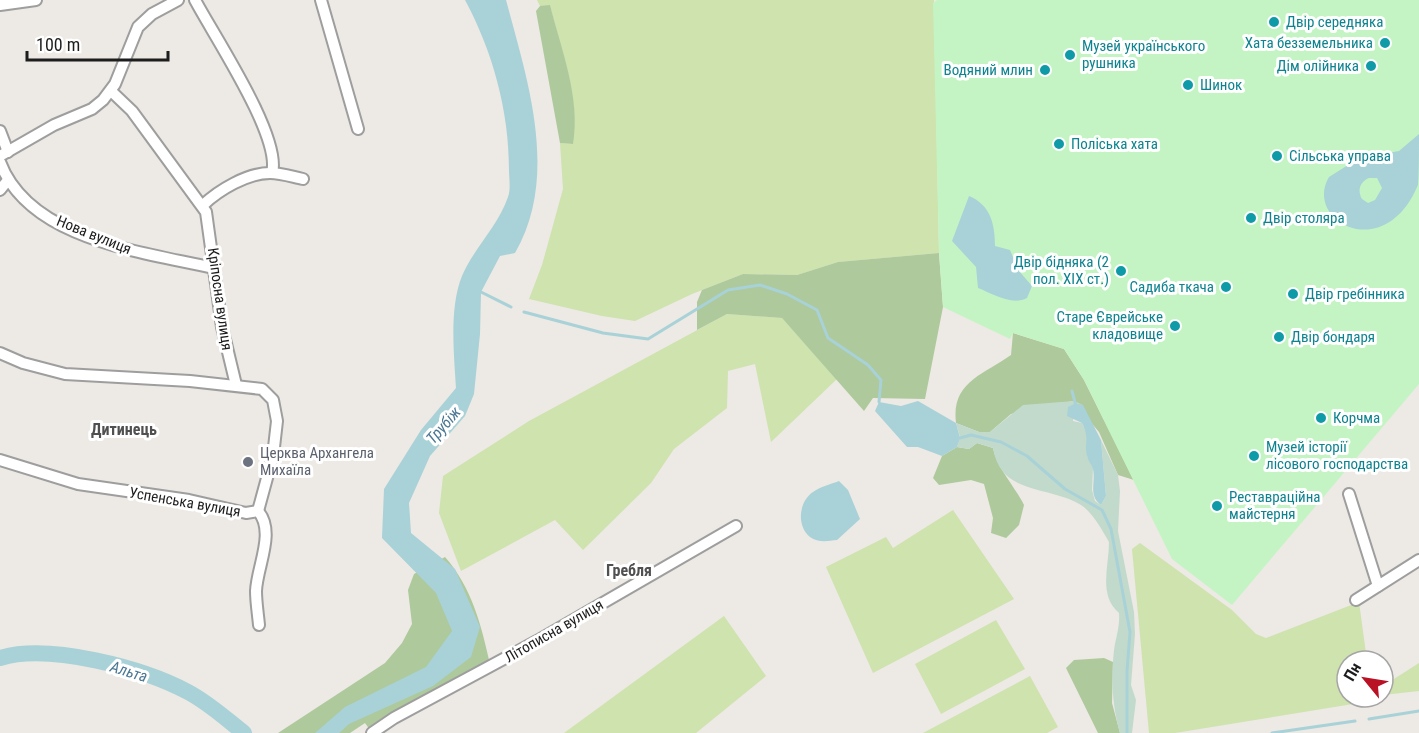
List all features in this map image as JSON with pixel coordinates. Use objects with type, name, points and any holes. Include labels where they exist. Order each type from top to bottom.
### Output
[{"type":"street","points":[[0,4],[36,0]]},
{"type":"street","points":[[0,131],[4,154],[59,122],[92,109],[111,91],[138,27],[152,14],[178,0]]},
{"type":"street","points":[[195,0],[266,132],[274,159],[272,173]]},
{"type":"street","points":[[321,0],[358,129]]},
{"type":"street","name":"Кріпосна вулиця","points":[[111,91],[132,111],[202,205],[210,228],[213,268],[225,343],[236,385]]},
{"type":"street","name":"Нова вулиця","points":[[0,162],[8,180],[29,202],[65,226],[140,253],[213,268]]},
{"type":"street","points":[[202,205],[226,188],[272,173],[303,179]]},
{"type":"street","points":[[0,190],[8,180]]},
{"type":"street","points":[[0,353],[23,363],[65,374],[236,385],[262,389],[270,396],[275,406],[275,442],[258,512]]},
{"type":"street","name":"Успенська вулиця","points":[[0,460],[78,484],[200,502],[240,513],[258,512],[264,520],[266,532],[256,591],[259,625]]},
{"type":"street","points":[[1349,494],[1378,585]]},
{"type":"street","name":"Літописна вулиця","points":[[372,733],[394,718],[537,641],[736,526]]},
{"type":"street","points":[[1356,600],[1419,560]]},
{"type":"green space","points":[[537,0],[934,0],[939,253],[838,262],[797,275],[743,274],[692,294],[635,321],[602,316],[529,299],[542,265],[563,189],[560,143],[573,144],[569,77],[550,6],[540,6]]},
{"type":"green space","points":[[937,0],[1419,0],[1419,384],[1232,605],[1172,559],[1084,380],[1064,349],[1013,333],[1010,339],[943,307],[939,253],[933,3]]},
{"type":"green space","points":[[550,5],[572,91],[575,127],[573,144],[560,143],[536,11],[540,6]]},
{"type":"green space","points":[[939,253],[943,307],[925,399],[873,398],[864,411],[782,318],[727,314],[697,330],[697,302],[702,290],[743,274],[797,275],[838,262]]},
{"type":"green space","points":[[727,314],[782,318],[837,379],[771,442],[755,364],[728,371],[727,408],[674,449],[651,483],[583,550],[555,520],[461,571],[439,513],[443,476],[529,421]]},
{"type":"green space","points":[[1013,333],[1064,349],[1084,380],[1134,480],[1118,475],[1099,432],[1073,401],[1011,414],[990,432],[979,432],[956,423],[956,409],[964,389],[980,374],[1011,355]]},
{"type":"green space","points":[[1074,401],[1083,405],[1074,404],[1073,421],[1082,423],[1088,436],[1087,456],[1093,468],[1092,490],[1095,501],[1101,505],[1106,496],[1101,440],[1118,475],[1120,491],[1118,531],[1134,612],[1135,634],[1131,685],[1136,700],[1132,733],[1120,733],[1115,712],[1113,671],[1119,613],[1109,598],[1107,589],[1109,542],[1100,527],[1081,505],[1028,487],[1005,474],[993,448],[977,443],[969,449],[957,447],[960,437],[956,423],[979,432],[990,432],[1023,405]]},
{"type":"green space","points":[[977,443],[993,448],[1002,469],[1024,505],[1019,525],[1006,538],[991,533],[993,518],[984,484],[971,480],[939,485],[933,478],[942,456],[957,447],[969,449]]},
{"type":"green space","points":[[953,510],[1014,599],[873,673],[826,567],[886,537],[893,548]]},
{"type":"green space","points":[[1140,543],[1232,610],[1256,634],[1266,638],[1359,602],[1365,649],[1335,649],[1335,707],[1175,733],[1149,733],[1132,549]]},
{"type":"green space","points":[[445,557],[469,594],[479,621],[490,664],[370,730],[365,723],[350,733],[278,733],[385,663],[402,643],[412,624],[408,590],[414,574]]},
{"type":"green space","points":[[724,616],[766,676],[696,733],[564,733]]},
{"type":"green space","points":[[996,620],[1025,669],[941,714],[915,664]]},
{"type":"green space","points":[[1104,658],[1113,662],[1112,703],[1120,733],[1098,733],[1066,668],[1074,660]]},
{"type":"green space","points":[[1419,663],[1419,691],[1395,694],[1395,678]]},
{"type":"green space","points":[[1030,676],[1058,727],[1047,733],[923,733]]},
{"type":"water","name":"Трубіж","points":[[465,0],[506,0],[530,94],[537,160],[536,192],[528,223],[515,253],[500,256],[481,292],[480,334],[474,394],[465,416],[430,456],[409,503],[411,533],[455,569],[480,627],[471,657],[433,686],[349,724],[339,733],[315,733],[345,707],[426,667],[452,631],[436,593],[382,538],[384,489],[421,430],[456,388],[453,331],[458,289],[467,266],[504,208],[509,191],[506,126],[497,82],[484,40]]},
{"type":"water","points":[[1419,134],[1418,185],[1403,210],[1386,224],[1368,229],[1351,228],[1337,220],[1327,208],[1324,193],[1329,177],[1359,158],[1399,151]],"holes":[[[1369,178],[1377,178],[1382,188],[1375,200],[1368,203],[1362,199],[1360,187]]]},
{"type":"water","points":[[969,196],[987,210],[993,223],[995,246],[1010,250],[1019,271],[1032,286],[1027,298],[1009,300],[978,288],[976,267],[952,241]]},
{"type":"water","points":[[918,401],[956,423],[960,438],[957,447],[942,456],[918,447],[907,447],[875,411],[879,402],[901,406]]},
{"type":"water","points":[[1074,404],[1083,405],[1101,440],[1106,496],[1101,505],[1094,493],[1094,474],[1087,456],[1084,428],[1082,423],[1067,416],[1068,407]]},
{"type":"water","points":[[839,481],[848,490],[860,519],[837,540],[813,539],[803,527],[802,507],[808,496],[816,490]]},
{"type":"waterway","points":[[524,312],[603,333],[648,339],[728,290],[760,285],[787,294],[817,310],[828,338],[868,365],[881,380],[879,402]]},
{"type":"waterway","points":[[481,292],[511,307]]},
{"type":"waterway","points":[[1072,391],[1076,406]]},
{"type":"waterway","points":[[960,438],[971,435],[1001,442],[1027,456],[1065,489],[1102,510],[1111,529],[1130,632],[1127,671],[1127,733]]},
{"type":"waterway","name":"Альта","points":[[0,658],[20,654],[69,656],[96,660],[147,674],[196,696],[244,733]]},
{"type":"waterway","points":[[1369,719],[1419,711]]},
{"type":"waterway","points":[[1272,733],[1355,721]]},
{"type":"place","name":"Двір середняка","points":[[1274,22]]},
{"type":"place","name":"Хата безземельника","points":[[1385,43]]},
{"type":"place","name":"Музей українського рушника","points":[[1070,55]]},
{"type":"place","name":"Дім олійника","points":[[1371,66]]},
{"type":"place","name":"Водяний млин","points":[[1045,70]]},
{"type":"place","name":"Шинок","points":[[1188,85]]},
{"type":"place","name":"Поліська хата","points":[[1059,144]]},
{"type":"place","name":"Сільська управа","points":[[1277,156]]},
{"type":"place","name":"Двір столяра","points":[[1251,218]]},
{"type":"place","name":"Двір бідняка (2 пол. XIX ст.)","points":[[1121,271]]},
{"type":"place","name":"Садиба ткача","points":[[1226,287]]},
{"type":"place","name":"Двір гребінника","points":[[1293,294]]},
{"type":"place","name":"Старе Єврейське кладовище","points":[[1175,326]]},
{"type":"place","name":"Двір бондаря","points":[[1279,337]]},
{"type":"place","name":"Корчма","points":[[1321,418]]},
{"type":"place","name":"Музей історії лісового господарства","points":[[1254,456]]},
{"type":"place","name":"Церква Архангела Михаїла","points":[[248,462]]},
{"type":"place","name":"Реставраційна майстерня","points":[[1217,506]]},
{"type":"district","name":"Дитинець","points":[[124,429]]},
{"type":"district","name":"Гребля","points":[[629,570]]}]
